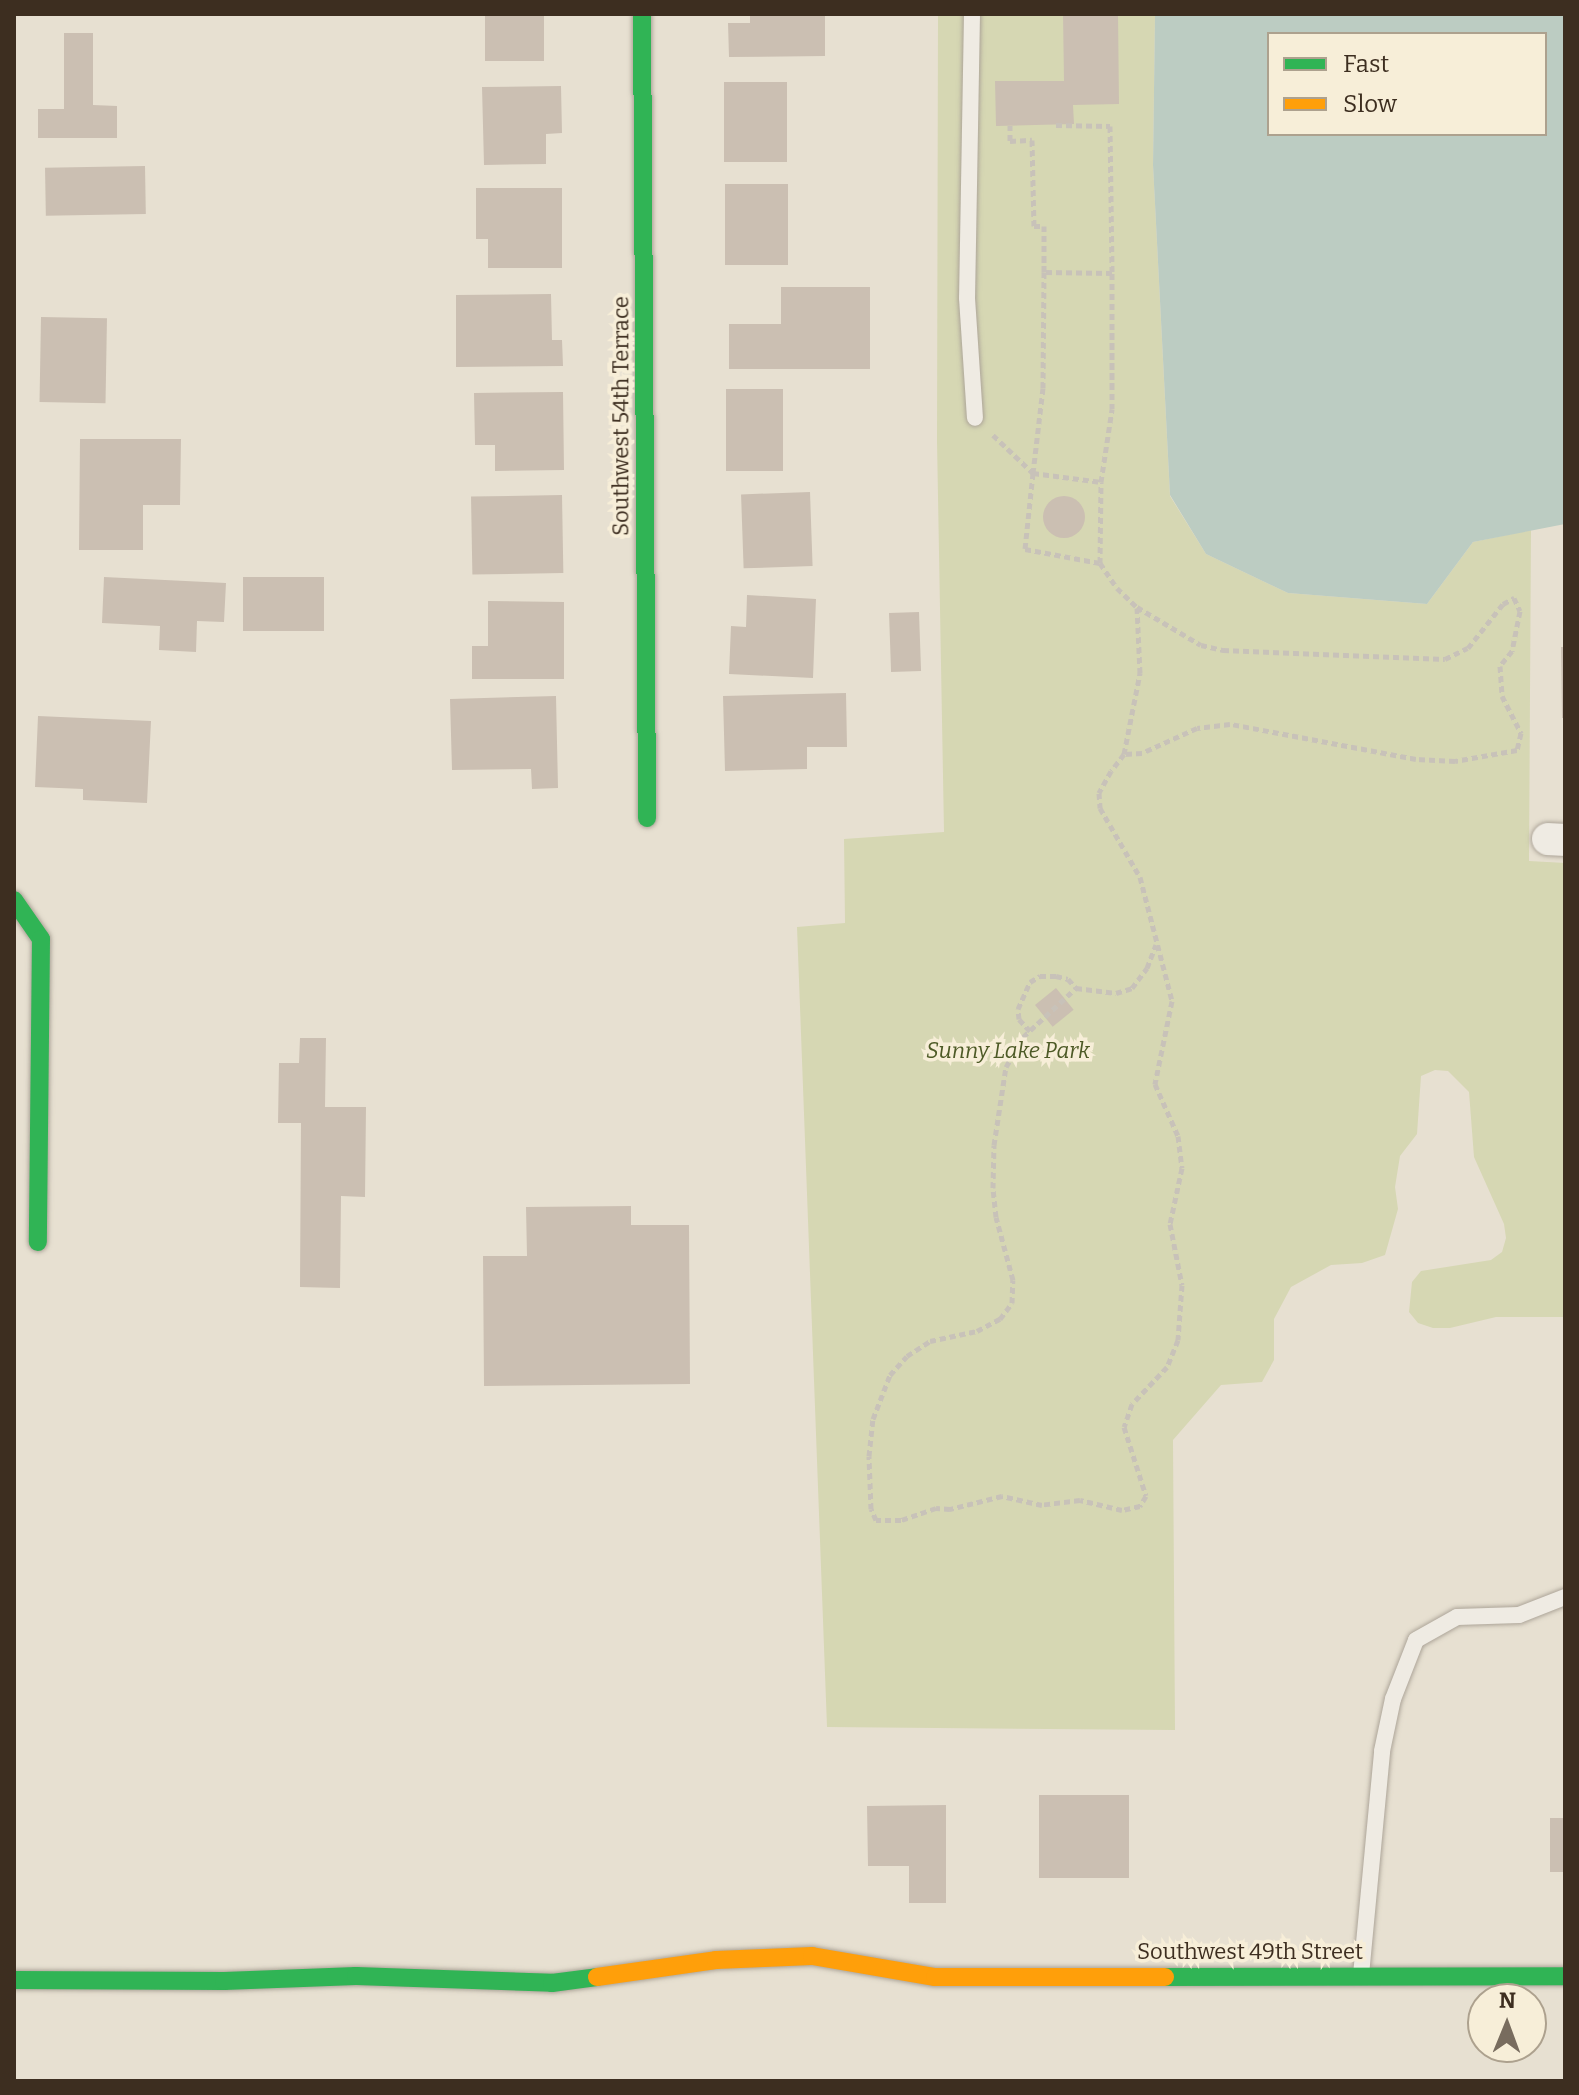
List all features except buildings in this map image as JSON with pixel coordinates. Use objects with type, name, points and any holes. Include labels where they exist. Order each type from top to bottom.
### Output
[{"type":"street","name":"Southwest 54th Terrace","points":[[642,14],[647,818]]},
{"type":"street","points":[[14,900],[41,939],[38,1242]]},
{"type":"street","name":"Southwest 49th Street","points":[[14,1980],[224,1981],[356,1976],[552,1983],[716,1960],[812,1956],[935,1977],[1565,1976]]},
{"type":"lane","points":[[972,14],[967,298],[975,418]]},
{"type":"lane","points":[[1361,1976],[1382,1751],[1393,1699],[1416,1640],[1457,1617],[1519,1615],[1565,1597]]},
{"type":"path","points":[[1010,125],[1010,141],[1032,140],[1034,226],[1044,226],[1043,388],[1025,549],[1100,563]]},
{"type":"path","points":[[1056,125],[1110,126],[1112,409],[1101,482],[1100,563],[1117,588],[1137,607],[1201,645],[1223,650],[1445,659],[1468,648],[1503,604],[1514,598],[1520,611],[1512,651],[1500,666],[1502,696],[1521,733],[1517,750],[1442,760],[1416,759],[1230,724],[1197,728],[1142,753],[1124,754]]},
{"type":"path","points":[[1044,272],[1112,273]]},
{"type":"path","points":[[975,418],[1033,473],[1101,482]]},
{"type":"path","points":[[1076,988],[1030,1031],[1006,1067],[994,1145],[996,1217],[1013,1280],[1012,1303],[1000,1319],[977,1331],[930,1341],[907,1356],[890,1375],[873,1419],[869,1456],[871,1509],[876,1520],[901,1520],[936,1508],[950,1509],[1002,1496],[1042,1505],[1080,1500],[1122,1510],[1140,1506],[1146,1496],[1124,1427],[1132,1404],[1167,1367],[1178,1340],[1182,1309],[1182,1285],[1170,1224],[1182,1168],[1178,1136],[1155,1084],[1172,1001],[1140,877],[1100,808],[1099,793],[1124,754],[1140,673],[1137,607]]},
{"type":"path","points":[[1030,1031],[1019,1019],[1018,1009],[1030,982],[1040,976],[1056,976],[1068,979],[1076,988],[1116,993],[1132,988],[1147,968],[1156,945]]},
{"type":"green space","name":"Sunny Lake Park","points":[[938,14],[1155,14],[1153,165],[1170,496],[1206,554],[1288,593],[1427,604],[1473,542],[1531,530],[1529,861],[1565,863],[1565,1317],[1496,1317],[1450,1328],[1433,1328],[1418,1323],[1409,1312],[1412,1282],[1421,1271],[1491,1260],[1502,1252],[1506,1238],[1504,1224],[1474,1157],[1469,1092],[1448,1071],[1435,1070],[1421,1076],[1417,1134],[1400,1156],[1395,1187],[1398,1209],[1385,1255],[1362,1263],[1331,1265],[1291,1287],[1274,1319],[1274,1360],[1262,1382],[1221,1385],[1173,1440],[1175,1730],[827,1727],[797,927],[845,923],[844,839],[944,832],[937,441]]},
{"type":"shaded area","points":[[1155,14],[1565,14],[1565,524],[1473,542],[1427,604],[1288,593],[1206,554],[1170,495],[1153,165]]},
{"type":"traffic: fast","points":[[642,14],[647,818]]},
{"type":"traffic: fast","points":[[14,900],[41,939],[38,1242]]},
{"type":"traffic: fast","points":[[14,1980],[224,1981],[356,1976],[552,1983],[597,1977]]},
{"type":"traffic: fast","points":[[1165,1977],[1565,1976]]},
{"type":"traffic: slow","points":[[597,1977],[716,1960],[812,1956],[935,1977],[1165,1977]]}]
